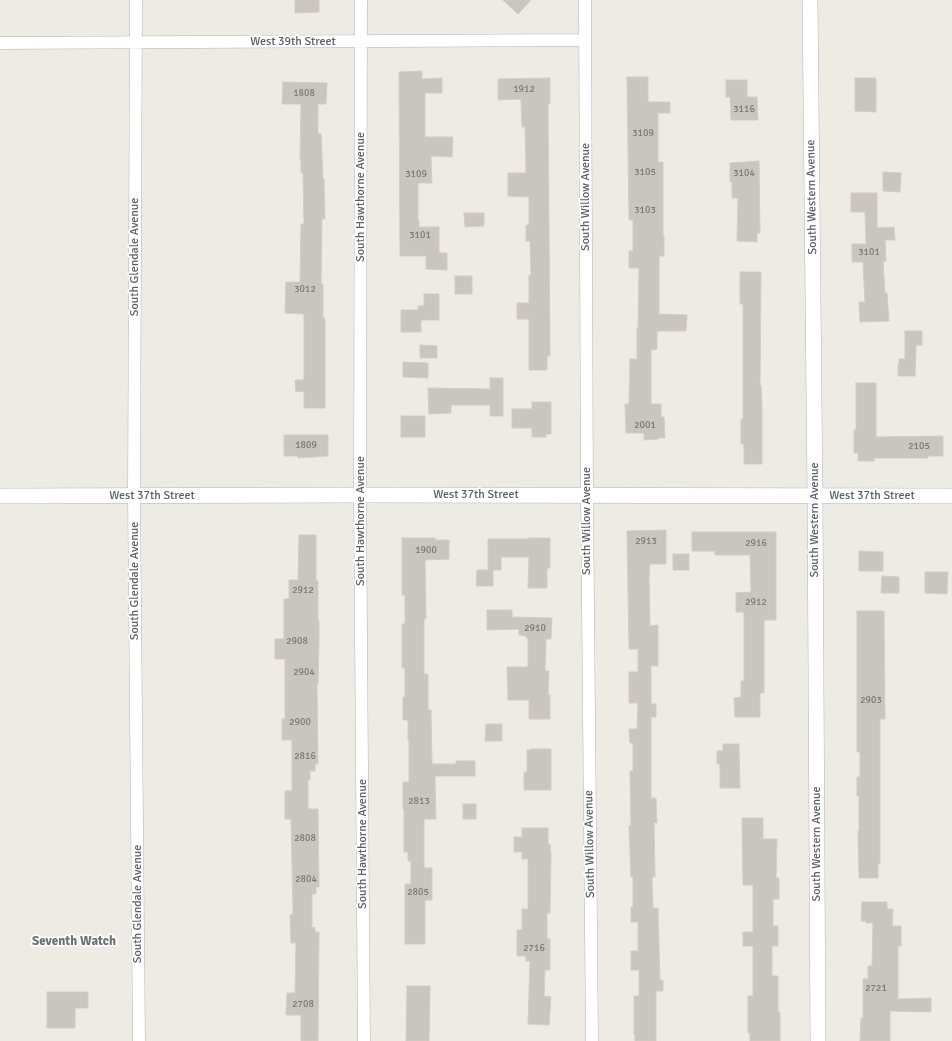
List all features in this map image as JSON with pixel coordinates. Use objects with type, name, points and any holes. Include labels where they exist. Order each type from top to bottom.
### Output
[{"type":"street","name":"South Glendale Avenue","points":[[136,0],[134,496],[139,1041]]},
{"type":"street","name":"South Hawthorne Avenue","points":[[361,0],[360,495],[364,1041]]},
{"type":"street","name":"South Willow Avenue","points":[[585,0],[587,496],[592,1041]]},
{"type":"street","name":"South Western Avenue","points":[[810,0],[818,1041]]},
{"type":"street","name":"West 39th Street","points":[[0,43],[585,40]]},
{"type":"street","name":"West 37th Street","points":[[0,496],[952,496]]},
{"type":"building","points":[[295,0],[319,0],[319,12],[295,13]]},
{"type":"building","points":[[503,0],[531,0],[518,14]]},
{"type":"building","points":[[422,71],[422,79],[442,78],[442,93],[425,93],[425,137],[453,137],[452,157],[431,156],[432,183],[418,184],[418,221],[419,227],[439,227],[439,253],[447,253],[447,270],[426,269],[426,256],[400,256],[399,72]]},
{"type":"building","points":[[627,77],[648,77],[648,102],[670,102],[670,113],[658,113],[658,162],[663,162],[664,235],[664,256],[659,256],[659,314],[687,315],[686,331],[657,331],[657,349],[651,350],[651,404],[661,404],[661,417],[664,417],[665,438],[644,440],[644,433],[626,433],[625,404],[629,404],[630,359],[637,359],[639,268],[629,268],[629,251],[633,251],[633,220],[629,220]]},
{"type":"building","points":[[550,78],[550,104],[548,104],[550,356],[547,356],[547,370],[529,370],[529,319],[517,319],[517,303],[529,303],[529,275],[531,275],[530,241],[526,241],[526,225],[529,225],[529,197],[508,196],[508,173],[526,173],[525,127],[522,127],[521,99],[498,100],[498,79]]},
{"type":"building","points":[[855,78],[876,78],[876,112],[855,111]]},
{"type":"building","points":[[726,80],[747,80],[747,97],[757,97],[758,120],[731,120],[730,97],[726,97]]},
{"type":"building","points":[[283,82],[327,83],[326,104],[318,104],[318,134],[321,134],[325,219],[322,219],[321,284],[323,284],[323,318],[325,318],[325,408],[304,408],[304,391],[296,392],[295,380],[304,380],[304,314],[285,313],[286,282],[300,282],[301,224],[304,224],[303,173],[301,173],[300,159],[301,104],[282,104]]},
{"type":"building","points":[[759,161],[760,233],[757,233],[757,242],[737,241],[738,198],[732,198],[730,163]]},
{"type":"building","points":[[883,172],[901,173],[900,192],[883,191]]},
{"type":"building","points":[[851,193],[877,193],[877,228],[894,227],[895,240],[885,240],[886,261],[883,261],[889,321],[860,322],[859,302],[865,302],[863,262],[852,262],[852,244],[866,244],[865,212],[851,212]]},
{"type":"building","points":[[464,213],[484,213],[484,226],[465,227]]},
{"type":"building","points":[[740,272],[761,272],[760,385],[762,406],[762,464],[744,464],[744,444],[741,444],[741,419],[743,419],[743,304],[740,304]]},
{"type":"building","points":[[455,276],[472,276],[472,294],[455,294]]},
{"type":"building","points":[[424,294],[439,294],[439,320],[421,320],[421,332],[401,332],[401,310],[418,310],[418,306],[424,306]]},
{"type":"building","points":[[905,331],[922,331],[922,345],[916,345],[915,376],[898,376],[899,359],[905,359]]},
{"type":"building","points":[[420,345],[437,346],[437,358],[420,358]]},
{"type":"building","points":[[403,362],[428,363],[428,378],[403,377]]},
{"type":"building","points":[[490,378],[503,378],[503,416],[490,416],[490,405],[451,405],[451,413],[429,414],[428,388],[490,389]]},
{"type":"building","points":[[856,383],[876,383],[876,437],[943,436],[943,456],[928,456],[928,458],[874,458],[874,461],[858,461],[858,453],[854,453],[854,430],[856,430]]},
{"type":"building","points":[[532,402],[551,402],[551,434],[546,434],[546,437],[532,437],[532,428],[512,428],[512,409],[532,409]]},
{"type":"building","points":[[401,416],[425,416],[425,437],[401,437]]},
{"type":"building","points":[[284,435],[328,435],[328,456],[298,458],[298,456],[284,456]]},
{"type":"building","points":[[666,530],[666,564],[650,564],[649,577],[650,626],[658,625],[658,666],[651,666],[651,704],[656,704],[656,717],[651,717],[651,798],[656,798],[657,823],[654,822],[655,877],[652,877],[653,908],[658,908],[660,980],[663,980],[663,991],[656,991],[656,1041],[635,1041],[634,996],[639,996],[639,970],[631,970],[631,951],[638,951],[638,922],[631,922],[631,907],[633,907],[633,877],[631,877],[629,826],[631,826],[630,771],[633,771],[633,743],[630,743],[629,729],[637,729],[638,703],[629,703],[629,672],[638,672],[638,649],[629,649],[627,531]]},
{"type":"building","points":[[692,532],[776,532],[776,620],[764,620],[764,693],[760,693],[760,717],[735,717],[734,698],[741,697],[741,681],[744,681],[744,612],[736,612],[736,593],[751,592],[750,555],[715,555],[715,551],[692,551]]},
{"type":"building","points":[[299,535],[316,535],[316,581],[318,581],[318,764],[315,764],[315,771],[310,771],[310,780],[308,780],[308,809],[318,809],[319,887],[316,887],[316,894],[312,894],[312,928],[315,927],[315,932],[319,932],[318,1041],[301,1041],[301,1015],[286,1015],[287,993],[295,993],[296,943],[291,943],[290,915],[293,914],[291,819],[285,819],[285,791],[292,791],[292,740],[282,740],[282,719],[285,719],[285,659],[275,659],[275,639],[284,639],[284,599],[289,599],[289,580],[298,580]]},
{"type":"building","points":[[402,538],[435,538],[435,540],[449,540],[449,559],[425,560],[426,619],[424,619],[424,674],[428,674],[428,710],[431,710],[432,764],[456,764],[456,761],[475,761],[475,776],[435,776],[436,819],[424,819],[424,868],[432,868],[432,900],[425,900],[425,944],[405,944],[405,884],[411,884],[411,861],[408,861],[408,852],[404,852],[403,782],[409,782],[409,741],[408,720],[403,720],[405,668],[402,668],[402,624],[405,624],[405,595],[402,595]]},
{"type":"building","points":[[550,538],[550,568],[547,568],[547,588],[528,588],[529,557],[501,557],[501,570],[493,570],[493,586],[476,586],[477,570],[488,570],[488,539]]},
{"type":"building","points":[[859,551],[883,552],[883,571],[859,571]]},
{"type":"building","points":[[673,554],[689,554],[689,570],[673,570]]},
{"type":"building","points":[[925,572],[948,572],[947,594],[925,593]]},
{"type":"building","points":[[882,576],[899,577],[899,593],[881,593]]},
{"type":"building","points":[[487,610],[512,610],[512,617],[552,618],[551,639],[546,639],[545,671],[549,671],[548,695],[550,695],[550,719],[529,719],[529,700],[508,700],[507,667],[528,667],[528,638],[526,638],[526,636],[519,635],[519,629],[487,630]]},
{"type":"building","points":[[857,611],[884,611],[885,719],[880,719],[880,864],[878,864],[878,878],[859,878],[859,796],[857,796],[857,777],[860,777],[860,752],[857,752]]},
{"type":"building","points":[[486,724],[502,724],[502,741],[485,741]]},
{"type":"building","points":[[723,744],[739,744],[740,788],[720,788],[720,764],[717,764],[717,751],[723,751]]},
{"type":"building","points":[[551,749],[551,790],[524,790],[524,772],[527,772],[527,750]]},
{"type":"building","points":[[463,804],[476,804],[476,819],[463,819]]},
{"type":"building","points":[[742,818],[763,818],[763,839],[777,839],[776,878],[779,878],[779,899],[773,899],[773,926],[778,926],[778,946],[772,946],[772,976],[778,976],[780,1041],[750,1041],[750,1033],[748,1033],[748,996],[753,996],[753,946],[743,946],[743,932],[753,932],[753,885],[743,885]]},
{"type":"building","points":[[522,828],[548,828],[548,844],[550,844],[551,856],[550,913],[547,913],[547,939],[550,939],[550,970],[545,970],[544,996],[551,997],[549,1025],[528,1024],[530,961],[526,961],[526,956],[517,956],[517,930],[522,930],[522,909],[528,909],[528,859],[522,859],[522,852],[514,852],[514,837],[522,837]]},
{"type":"building","points":[[862,902],[887,902],[887,909],[893,909],[892,926],[901,926],[901,946],[898,946],[898,999],[931,998],[931,1012],[890,1011],[890,1041],[860,1041],[861,1018],[863,1018],[863,979],[868,979],[868,966],[872,966],[873,923],[861,921]]},
{"type":"building","points":[[407,986],[430,986],[429,1041],[406,1041]]},
{"type":"building","points":[[47,992],[88,992],[88,1008],[75,1008],[75,1028],[47,1028]]},
{"type":"district","name":"Seventh Watch","points":[[74,942]]}]
